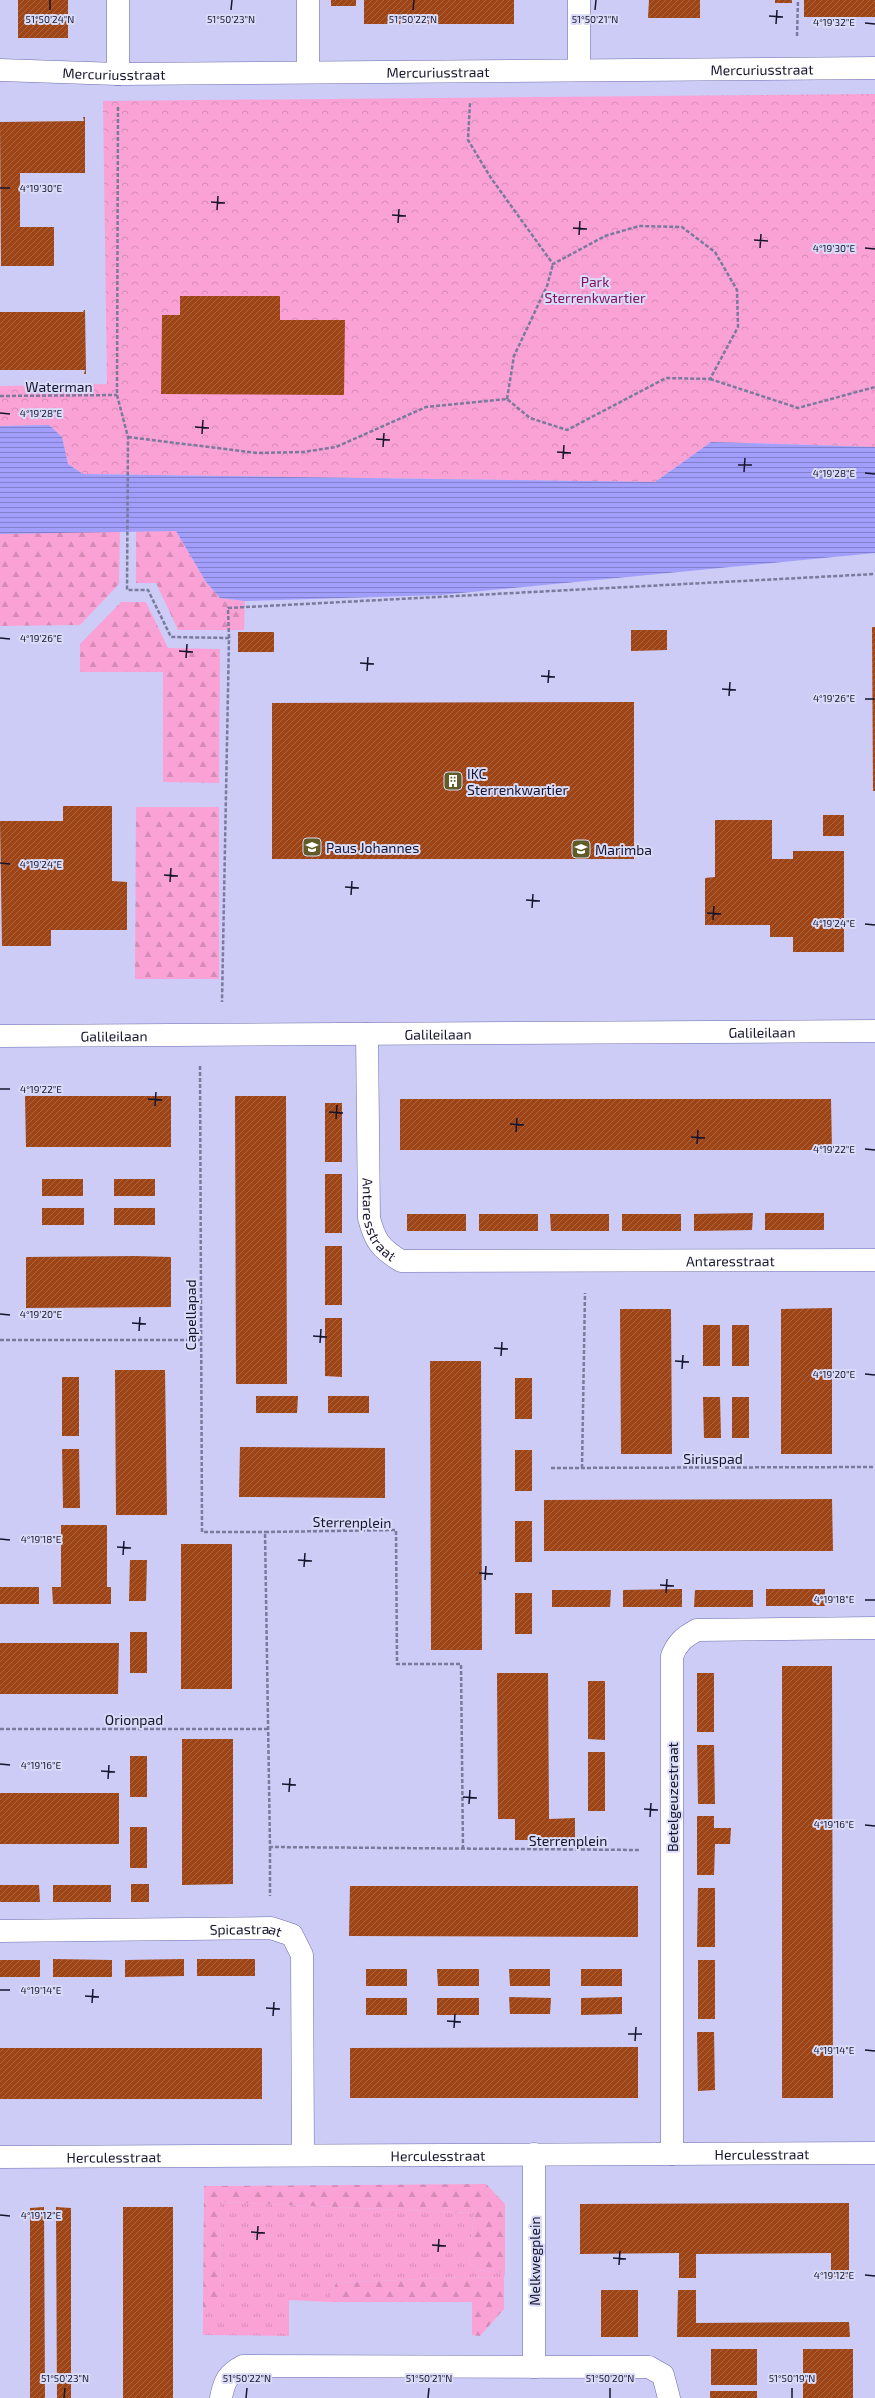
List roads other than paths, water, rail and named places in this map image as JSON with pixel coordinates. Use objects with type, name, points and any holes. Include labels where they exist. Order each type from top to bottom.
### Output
[{"type":"street","points":[[118,0],[118,74]]},
{"type":"street","points":[[308,0],[308,72]]},
{"type":"street","points":[[579,0],[579,70]]},
{"type":"street","name":"Mercuriusstraat","points":[[0,70],[118,74],[875,68]]},
{"type":"street","name":"Galileilaan","points":[[0,1036],[875,1032]]},
{"type":"street","name":"Antaresstraat","points":[[367,1034],[369,1218],[374,1236],[383,1250],[400,1261],[585,1262],[875,1260]]},
{"type":"street","name":"Betelgeuzestraat","points":[[672,2154],[672,1656],[677,1644],[686,1636],[697,1630],[875,1628]]},
{"type":"street","name":"Spicastraat","points":[[0,1931],[271,1928],[292,1935],[302,1955],[303,2155]]},
{"type":"street","name":"Herculesstraat","points":[[0,2157],[875,2153]]},
{"type":"street","name":"Melkwegplein","points":[[534,2154],[534,2367]]},
{"type":"street","points":[[221,2398],[223,2384],[230,2373],[243,2366],[649,2367],[663,2375],[670,2398]]},
{"type":"place","name":"IKC Sterrenkwartier","points":[[453,781]]},
{"type":"place","name":"Paus Johannes","points":[[312,847]]},
{"type":"place","name":"Marimba","points":[[581,849]]},
{"type":"park label","name":"Park Sterrenkwartier","points":[[595,290]]}]
